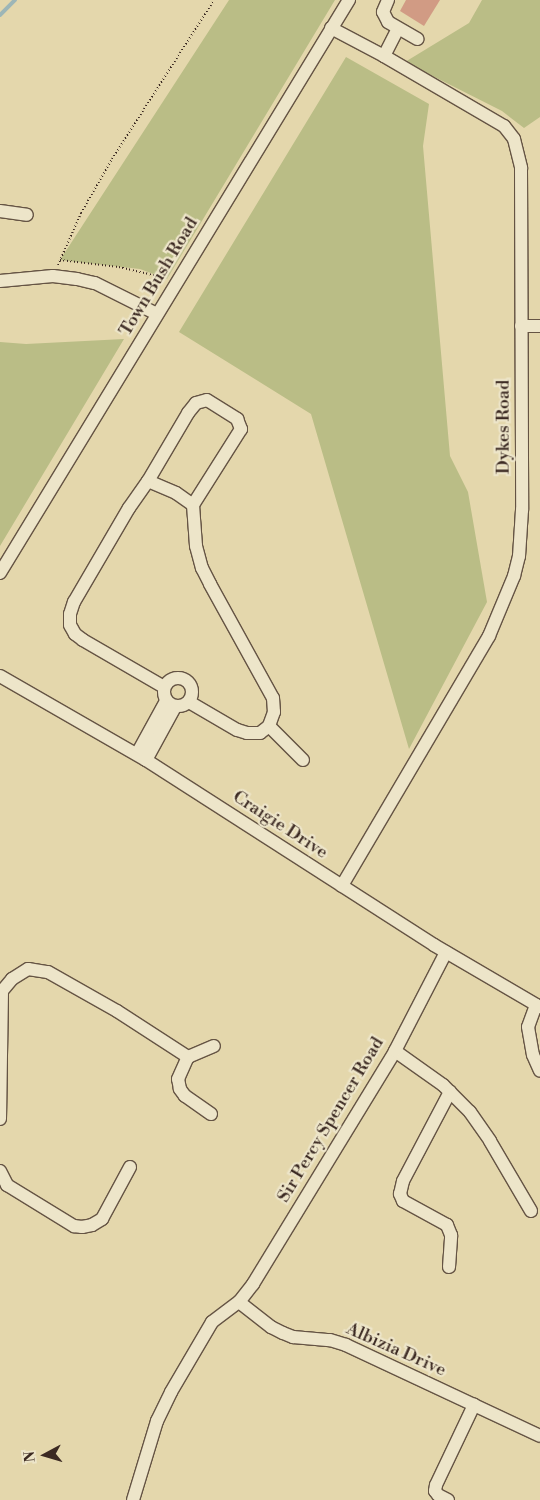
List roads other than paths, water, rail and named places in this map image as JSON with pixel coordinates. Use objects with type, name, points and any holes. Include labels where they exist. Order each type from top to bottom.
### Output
[{"type":"street","name":"Town Bush Road","points":[[0,573],[349,0]]},
{"type":"street","points":[[388,0],[383,12],[385,17],[398,29],[418,39]]},
{"type":"street","name":"Dykes Road","points":[[331,28],[384,56],[504,126],[514,139],[521,168],[522,510],[519,556],[514,576],[489,636],[342,886]]},
{"type":"street","points":[[384,56],[398,29]]},
{"type":"street","points":[[0,211],[27,215]]},
{"type":"street","points":[[0,282],[53,276],[94,283],[157,314]]},
{"type":"street","points":[[521,326],[540,326]]},
{"type":"street","points":[[164,687],[75,634],[70,625],[70,614],[74,602],[128,508],[148,482],[196,403],[206,400],[237,419],[241,429],[193,505],[194,532],[202,568],[273,698],[274,712],[269,726],[260,733],[253,734],[237,730],[189,702],[170,704]]},
{"type":"street","points":[[148,482],[176,492],[193,505]]},
{"type":"street","name":"Craigie Drive","points":[[0,676],[141,757],[434,945],[538,1006]]},
{"type":"street","points":[[170,704],[163,695],[164,687],[172,679],[186,680],[191,688],[189,702]]},
{"type":"street","points":[[141,757],[170,704]]},
{"type":"street","points":[[269,726],[303,760]]},
{"type":"street","points":[[434,945],[438,966]]},
{"type":"street","name":"Sir Percy Spencer Road","points":[[133,1500],[157,1421],[171,1392],[212,1322],[239,1302],[258,1276],[395,1051],[446,952]]},
{"type":"street","points":[[0,1119],[2,991],[12,979],[28,969],[48,972],[117,1011],[188,1056]]},
{"type":"street","points":[[538,1006],[528,1027],[532,1049],[540,1071]]},
{"type":"street","points":[[211,1114],[185,1096],[180,1089],[178,1079],[188,1056],[214,1046]]},
{"type":"street","points":[[395,1051],[450,1092],[481,1126],[531,1211]]},
{"type":"street","points":[[449,1267],[451,1235],[447,1225],[404,1201],[400,1194],[403,1181],[450,1092]]},
{"type":"street","points":[[0,1171],[7,1185],[74,1226],[82,1227],[92,1225],[102,1219],[130,1167]]},
{"type":"street","name":"Albizia Drive","points":[[239,1302],[283,1334],[293,1337],[330,1340],[346,1345],[540,1436]]},
{"type":"street","points":[[448,1500],[438,1495],[435,1491],[436,1485],[474,1405]]},
{"type":"waterway","points":[[0,15],[15,0]]}]
